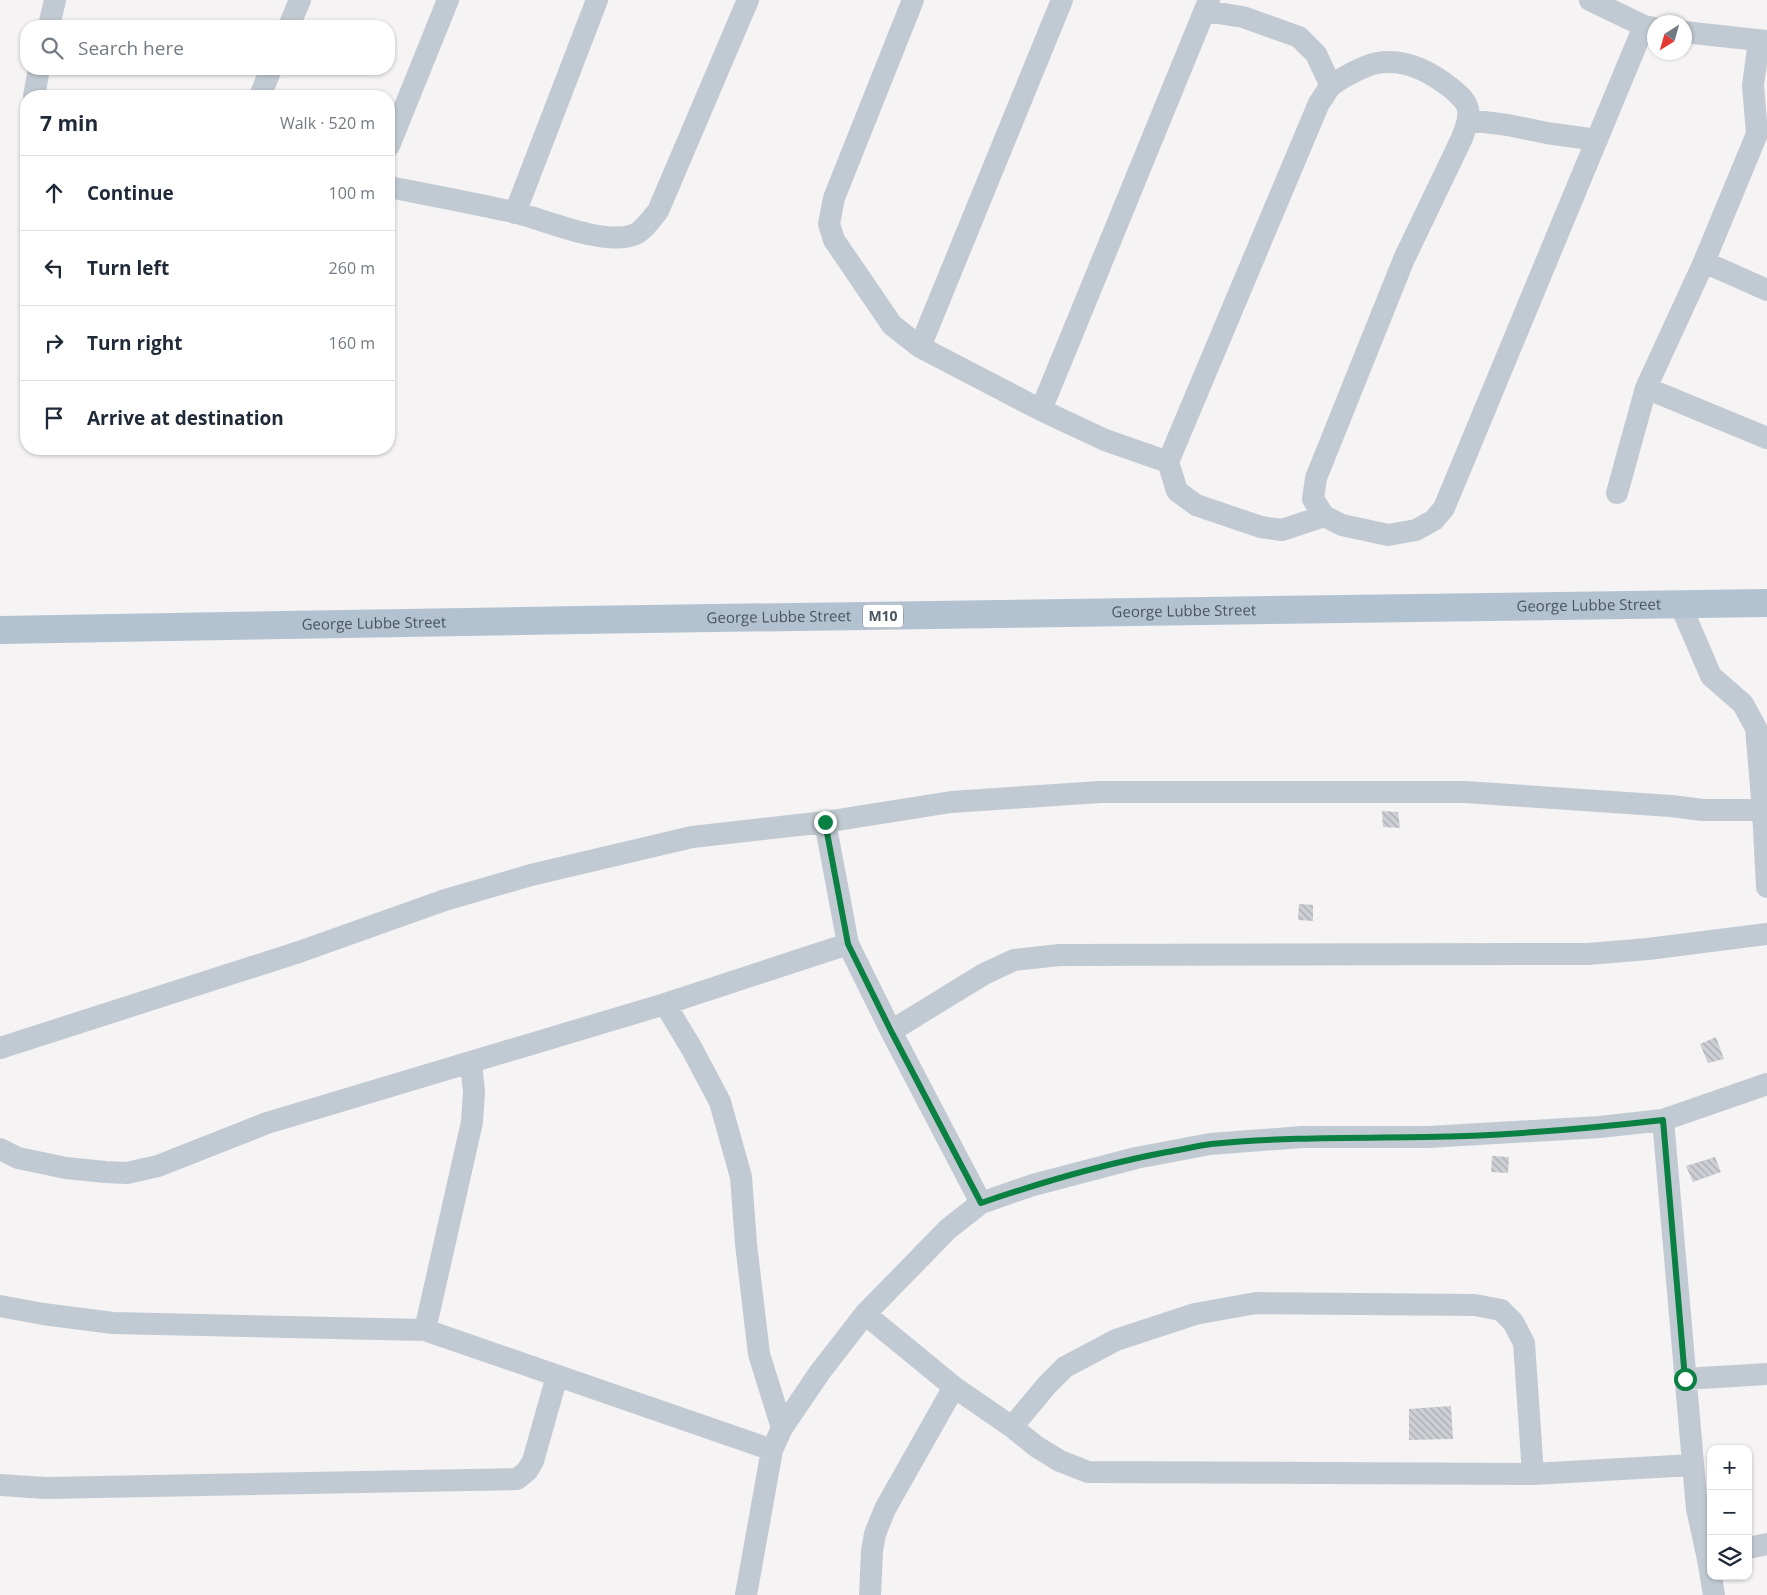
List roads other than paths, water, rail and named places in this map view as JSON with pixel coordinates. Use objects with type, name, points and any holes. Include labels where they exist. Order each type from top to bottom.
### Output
[{"type":"main road","name":"George Lubbe Street","points":[[0,630],[1767,602]]},
{"type":"street","points":[[50,20],[55,0]]},
{"type":"street","points":[[292,20],[300,0]]},
{"type":"street","points":[[395,131],[448,0]]},
{"type":"street","points":[[515,213],[597,0]]},
{"type":"street","points":[[395,188],[515,213],[584,233],[614,238],[634,235],[658,211],[748,0]]},
{"type":"street","points":[[913,0],[834,198],[829,224],[834,240],[892,325],[920,347],[1041,410],[1105,440],[1168,462]]},
{"type":"street","points":[[920,347],[1062,0]]},
{"type":"street","points":[[1590,0],[1647,26]]},
{"type":"street","points":[[1041,410],[1207,5],[1299,37],[1316,54],[1331,86]]},
{"type":"street","points":[[1324,516],[1282,530],[1261,527],[1196,505],[1177,491],[1168,462],[1319,103],[1331,86],[1357,70],[1377,63],[1400,63],[1420,68],[1440,79],[1460,96],[1467,107],[1468,120],[1462,138],[1404,259],[1316,478],[1314,499],[1324,516],[1342,525],[1388,535],[1416,530],[1434,520],[1444,508],[1597,140],[1647,31]]},
{"type":"street","points":[[1617,493],[1646,388],[1762,138],[1753,84],[1763,41],[1692,33]]},
{"type":"street","points":[[35,90],[38,75]]},
{"type":"street","points":[[262,90],[269,75]]},
{"type":"street","points":[[1468,120],[1508,124],[1547,134],[1597,140]]},
{"type":"street","points":[[1704,262],[1767,290]]},
{"type":"street","points":[[1646,388],[1767,438]]},
{"type":"street","points":[[1680,604],[1711,676],[1743,704],[1756,728],[1765,810],[1767,887]]},
{"type":"street","points":[[0,1048],[299,952],[445,900],[531,874],[692,837],[825,822],[951,802],[1100,792],[1465,792],[1671,806],[1704,810],[1765,810]]},
{"type":"street","points":[[825,822],[848,944],[981,1203]]},
{"type":"street","points":[[891,1031],[984,974],[1014,960],[1070,955],[1588,954],[1648,949],[1767,934]]},
{"type":"street","points":[[0,1149],[18,1158],[66,1168],[127,1172],[158,1166],[267,1123],[665,1004],[848,944]]},
{"type":"street","points":[[665,1004],[692,1049],[720,1102],[741,1177],[746,1244],[759,1354],[782,1428]]},
{"type":"street","points":[[425,1330],[472,1122],[474,1092],[471,1063]]},
{"type":"street","points":[[746,1595],[772,1450],[782,1428],[820,1372],[866,1314],[948,1229],[981,1203],[1033,1185],[1136,1158],[1210,1144],[1302,1137],[1428,1137],[1600,1127],[1663,1120],[1767,1084]]},
{"type":"street","points":[[1663,1120],[1696,1509],[1707,1551]]},
{"type":"street","points":[[1012,1427],[1047,1385],[1065,1367],[1116,1340],[1195,1314],[1256,1303],[1475,1305],[1501,1310],[1513,1322],[1524,1343],[1533,1474]]},
{"type":"street","points":[[0,1306],[43,1314],[113,1323],[425,1330],[772,1450]]},
{"type":"street","points":[[866,1314],[954,1387],[1060,1461],[1088,1472],[1533,1474],[1692,1465]]},
{"type":"street","points":[[1685,1379],[1767,1374]]},
{"type":"street","points":[[0,1485],[46,1488],[517,1479],[527,1471],[533,1461],[557,1376]]},
{"type":"street","points":[[870,1595],[872,1551],[881,1517],[954,1387]]},
{"type":"street","points":[[1752,1547],[1767,1544]]},
{"type":"street","points":[[1712,1580],[1714,1595]]}]
